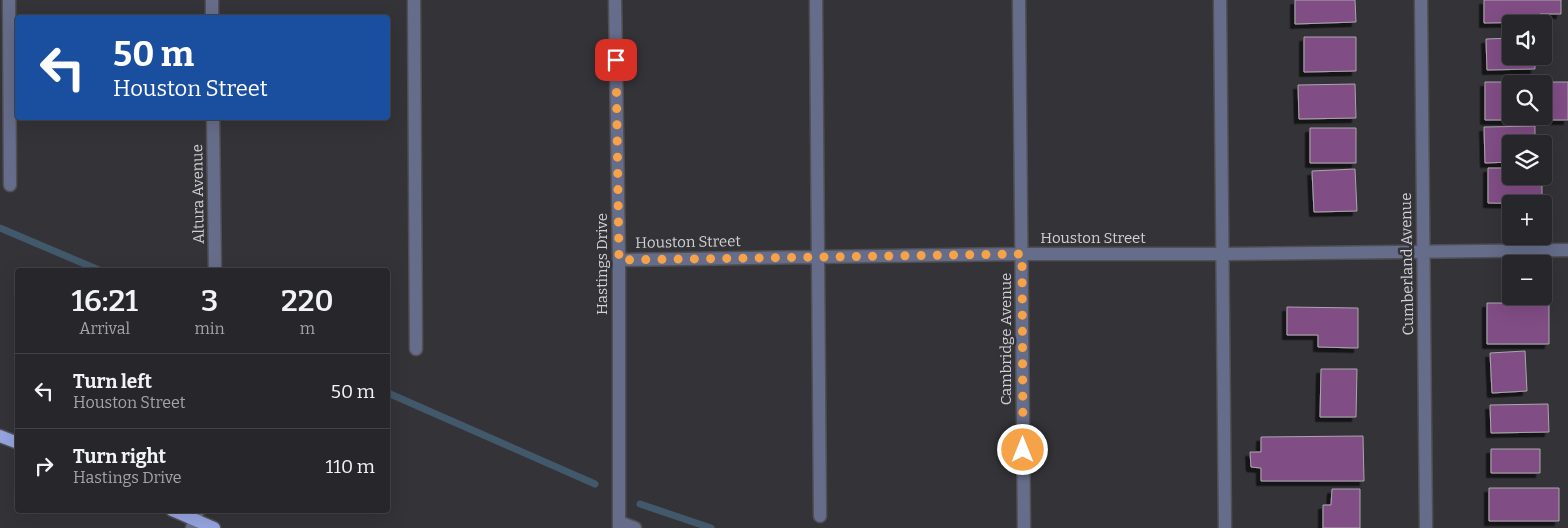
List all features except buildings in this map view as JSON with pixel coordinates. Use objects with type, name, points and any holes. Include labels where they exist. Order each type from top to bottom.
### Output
[{"type":"main road","points":[[0,436],[15,442]]},
{"type":"main road","points":[[180,513],[214,528]]},
{"type":"street","points":[[9,0],[10,185]]},
{"type":"street","points":[[212,0],[212,15]]},
{"type":"street","points":[[414,0],[416,349]]},
{"type":"street","name":"Hastings Drive","points":[[615,0],[619,260],[619,525]]},
{"type":"street","points":[[816,0],[820,516]]},
{"type":"street","name":"Cambridge Avenue","points":[[1019,0],[1024,528]]},
{"type":"street","points":[[1220,0],[1225,528]]},
{"type":"street","name":"Cumberland Avenue","points":[[1421,0],[1426,528]]},
{"type":"street","name":"Altura Avenue","points":[[213,120],[215,268]]},
{"type":"street","name":"Houston Street","points":[[619,260],[818,256],[1568,250]]},
{"type":"street","points":[[619,525],[635,528]]},
{"type":"waterway","points":[[0,228],[94,268]]},
{"type":"waterway","points":[[390,394],[595,484]]},
{"type":"waterway","points":[[640,504],[711,528]]},
{"type":"route","points":[[616,60],[619,260],[1022,254],[1023,450]]}]
